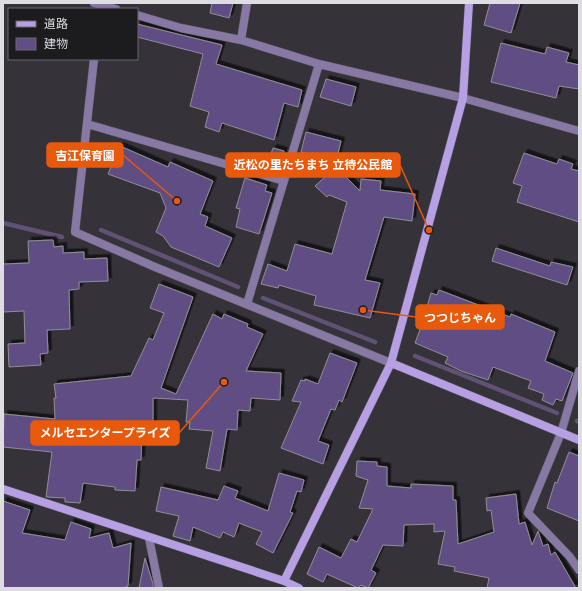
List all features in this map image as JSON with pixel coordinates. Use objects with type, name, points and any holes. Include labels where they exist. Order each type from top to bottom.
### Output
[{"type":"street","points":[[241,40],[247,3]]},
{"type":"street","points":[[284,581],[391,363],[462,98],[469,3]]},
{"type":"street","points":[[98,6],[110,8]]},
{"type":"street","points":[[138,15],[181,28],[241,40],[319,64],[462,98],[579,131]]},
{"type":"street","points":[[94,60],[75,232],[579,440]]},
{"type":"street","points":[[247,304],[319,64]]},
{"type":"street","points":[[87,124],[284,180]]},
{"type":"street","points":[[579,371],[561,433],[528,513],[570,557],[579,570]]},
{"type":"street","points":[[3,489],[284,581],[299,588]]},
{"type":"street","points":[[149,538],[159,588]]},
{"type":"building","points":[[212,3],[233,3],[229,18],[210,13]]},
{"type":"building","points":[[490,3],[520,3],[511,33],[484,25]]},
{"type":"building","points":[[138,24],[222,45],[216,64],[302,90],[298,107],[284,103],[274,140],[222,123],[219,132],[205,127],[209,112],[190,106],[203,54],[138,37]]},
{"type":"building","points":[[501,43],[545,54],[547,47],[569,53],[566,62],[579,65],[579,89],[559,86],[556,98],[491,82]]},
{"type":"building","points":[[326,79],[356,87],[351,106],[320,97]]},
{"type":"building","points":[[306,132],[341,141],[336,162],[301,152]]},
{"type":"building","points":[[120,146],[168,167],[170,162],[213,181],[200,214],[208,217],[205,226],[232,238],[219,267],[171,247],[163,236],[156,232],[166,208],[160,193],[108,174]]},
{"type":"building","points":[[273,148],[284,151],[278,170],[267,166]]},
{"type":"building","points":[[524,153],[557,164],[559,159],[573,164],[571,169],[579,171],[579,222],[517,202],[522,186],[513,183]]},
{"type":"building","points":[[336,167],[360,191],[361,179],[381,181],[380,190],[415,194],[412,221],[384,217],[365,280],[380,283],[370,318],[314,305],[316,296],[279,285],[278,288],[261,284],[268,264],[287,271],[295,244],[332,254],[347,202],[329,195],[327,197],[315,186]]},
{"type":"building","points":[[245,178],[267,185],[265,191],[272,193],[259,234],[236,227],[240,209],[236,208]]},
{"type":"building","points":[[53,240],[54,247],[63,246],[63,253],[84,252],[84,259],[107,258],[108,281],[79,282],[79,289],[69,290],[70,329],[47,330],[48,353],[40,354],[41,365],[9,367],[8,344],[25,343],[24,311],[3,312],[3,264],[29,263],[28,241]]},
{"type":"building","points":[[496,248],[550,266],[551,262],[573,267],[567,285],[492,261]]},
{"type":"building","points":[[159,284],[193,297],[161,388],[176,394],[213,314],[222,319],[224,314],[248,324],[247,327],[263,334],[246,371],[281,373],[280,400],[251,398],[250,411],[238,410],[237,430],[227,429],[220,471],[206,468],[213,431],[189,429],[190,422],[186,422],[188,400],[153,398],[153,431],[142,431],[141,460],[137,460],[135,491],[115,490],[115,487],[83,483],[80,503],[65,502],[65,498],[46,497],[52,452],[3,447],[4,414],[55,419],[54,398],[56,398],[54,384],[131,376],[149,338],[153,340],[164,313],[150,308]]},
{"type":"building","points":[[439,290],[510,317],[511,314],[555,332],[545,361],[573,373],[562,401],[556,399],[553,405],[542,400],[544,394],[528,388],[531,381],[493,367],[488,380],[461,371],[445,363],[448,357],[415,343],[421,327],[419,326],[431,293],[437,295]]},
{"type":"building","points":[[330,353],[357,363],[342,402],[339,400],[335,410],[331,409],[318,441],[329,445],[323,464],[281,448],[301,402],[292,401],[301,380],[305,381],[305,379],[318,384]]},
{"type":"building","points":[[569,452],[579,456],[579,521],[547,508],[555,482],[557,483]]},
{"type":"building","points":[[357,461],[377,462],[377,466],[387,467],[387,486],[411,488],[411,484],[453,486],[453,500],[456,500],[458,544],[494,532],[491,510],[487,511],[486,498],[516,494],[519,524],[525,522],[532,545],[538,531],[543,546],[548,544],[551,555],[555,552],[576,588],[487,588],[489,578],[454,571],[455,567],[438,564],[445,531],[434,532],[434,524],[404,525],[403,546],[383,545],[371,570],[376,573],[368,588],[361,585],[358,588],[327,574],[323,582],[307,574],[319,547],[341,558],[351,539],[357,542],[373,509],[359,508],[368,480],[356,476]]},
{"type":"building","points":[[279,473],[304,480],[301,492],[297,491],[290,512],[293,513],[273,553],[256,544],[262,532],[239,523],[234,537],[223,532],[220,538],[193,527],[190,541],[173,536],[179,516],[156,511],[161,487],[218,500],[224,486],[238,491],[235,498],[268,511]]},
{"type":"building","points":[[3,501],[30,510],[22,533],[65,540],[71,522],[91,529],[89,538],[109,533],[113,548],[131,543],[128,586],[123,588],[3,588]]},
{"type":"building","points":[[145,558],[153,584],[153,588],[139,588]]},
{"type":"waterway","points":[[3,223],[62,237]]},
{"type":"waterway","points":[[101,230],[238,287]]},
{"type":"waterway","points":[[263,298],[375,342]]},
{"type":"waterway","points":[[415,356],[557,413]]},
{"type":"place","name":"吉江保育園","points":[[177,201]]},
{"type":"place","name":"近松の里たちまち 立待公民館","points":[[429,230]]},
{"type":"place","name":"つつじちゃん","points":[[363,310]]},
{"type":"place","name":"メルセエンタープライズ","points":[[224,382]]}]
